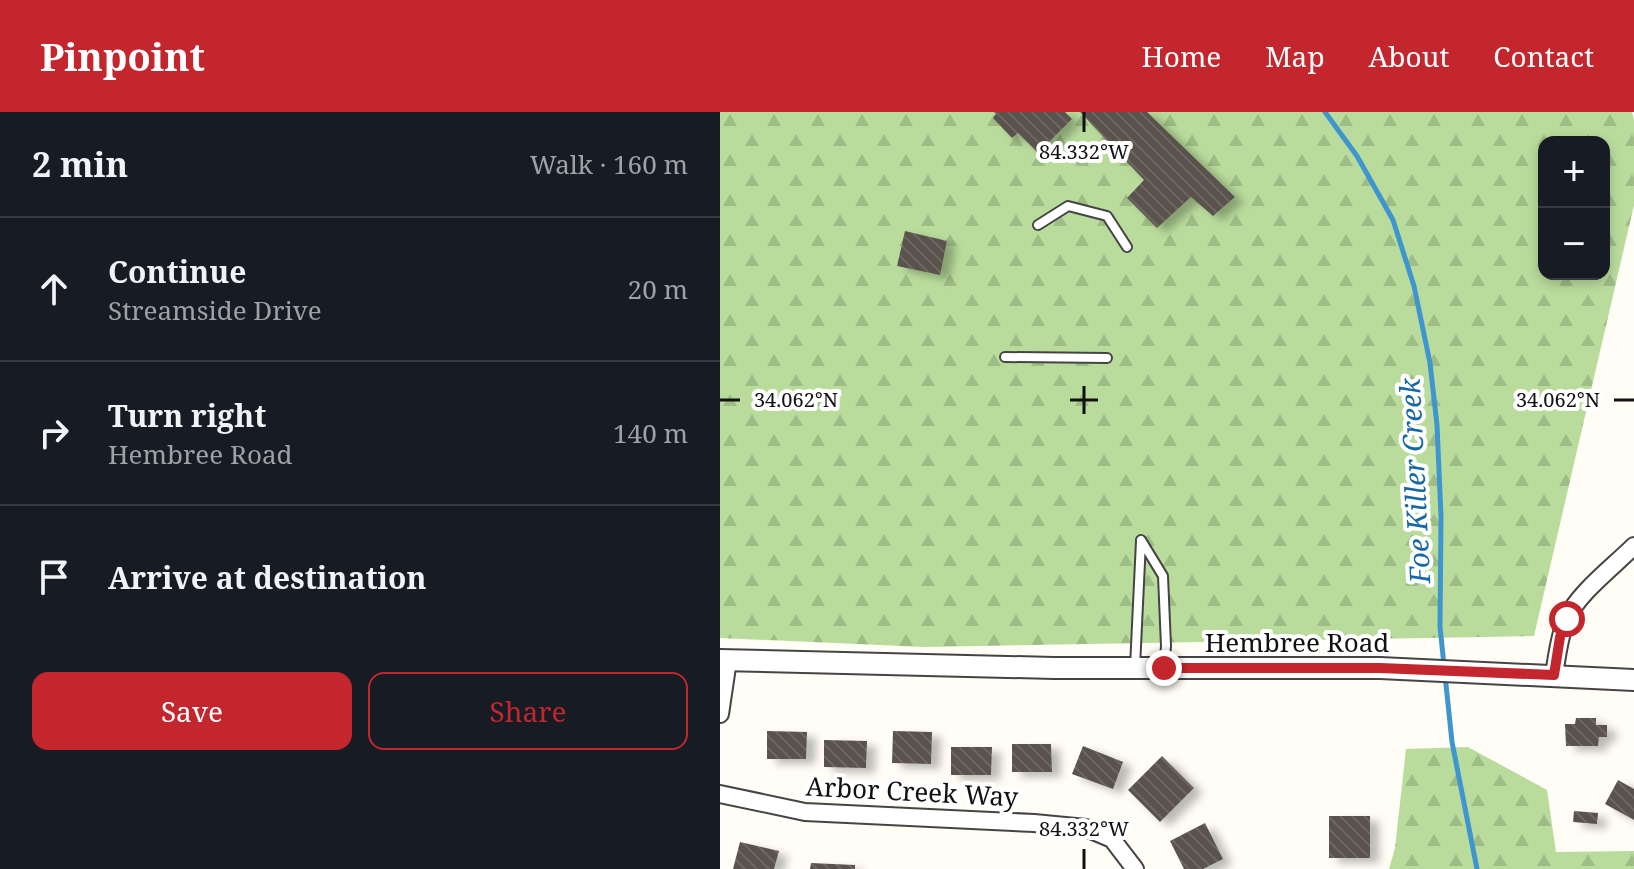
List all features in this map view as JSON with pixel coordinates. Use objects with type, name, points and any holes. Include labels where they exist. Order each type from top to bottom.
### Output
[{"type":"street","points":[[1554,675],[1560,637],[1571,610],[1634,546]]},
{"type":"street","points":[[720,714],[724,660]]},
{"type":"street","name":"Hembree Road","points":[[724,660],[1135,668],[1380,668],[1634,680]]},
{"type":"street","name":"Arbor Creek Way","points":[[720,794],[805,812],[1086,828],[1112,839],[1135,869]]},
{"type":"lane","points":[[1038,225],[1068,206],[1107,216],[1127,247]]},
{"type":"lane","points":[[1005,357],[1107,358]]},
{"type":"lane","points":[[1135,668],[1141,540],[1163,576],[1164,668]]},
{"type":"green space","points":[[720,112],[1632,112],[1634,205],[1534,636],[924,647],[720,638]]},
{"type":"green space","points":[[1468,747],[1547,790],[1556,852],[1634,851],[1634,869],[1389,869],[1395,848],[1406,749]]},
{"type":"building","points":[[994,112],[1065,112],[1072,119],[1038,153],[1018,133],[1012,138],[993,118]]},
{"type":"building","points":[[1080,112],[1147,112],[1235,197],[1213,216],[1191,197],[1157,228],[1127,198],[1144,180]]},
{"type":"building","points":[[905,231],[947,241],[940,275],[897,266]]},
{"type":"building","points":[[1576,718],[1596,718],[1596,725],[1607,725],[1607,737],[1599,737],[1598,746],[1566,746],[1565,724],[1575,724]]},
{"type":"building","points":[[767,731],[807,732],[806,759],[767,759]]},
{"type":"building","points":[[893,731],[932,732],[931,764],[892,763]]},
{"type":"building","points":[[824,740],[867,741],[866,768],[824,767]]},
{"type":"building","points":[[1012,744],[1051,744],[1052,772],[1012,772]]},
{"type":"building","points":[[1083,746],[1123,762],[1113,789],[1072,774]]},
{"type":"building","points":[[951,747],[992,747],[991,775],[951,775]]},
{"type":"building","points":[[1162,756],[1194,788],[1160,822],[1128,790]]},
{"type":"building","points":[[1618,780],[1634,789],[1634,820],[1605,804]]},
{"type":"building","points":[[1574,811],[1598,813],[1597,824],[1573,822]]},
{"type":"building","points":[[1329,816],[1370,816],[1370,858],[1329,858]]},
{"type":"building","points":[[1205,823],[1223,859],[1203,869],[1184,869],[1170,841]]},
{"type":"building","points":[[740,842],[779,851],[774,869],[733,869]]},
{"type":"building","points":[[811,863],[855,865],[855,869],[810,869]]},
{"type":"waterway","name":"Foe Killer Creek","points":[[1325,112],[1357,156],[1393,220],[1414,286],[1430,363],[1437,425],[1441,516],[1440,627],[1444,665]]},
{"type":"waterway","name":"Foe Killer Creek","points":[[1445,675],[1452,742],[1477,869]]},
{"type":"route","points":[[1164,668],[1380,668],[1554,675],[1560,637],[1567,619]]}]
